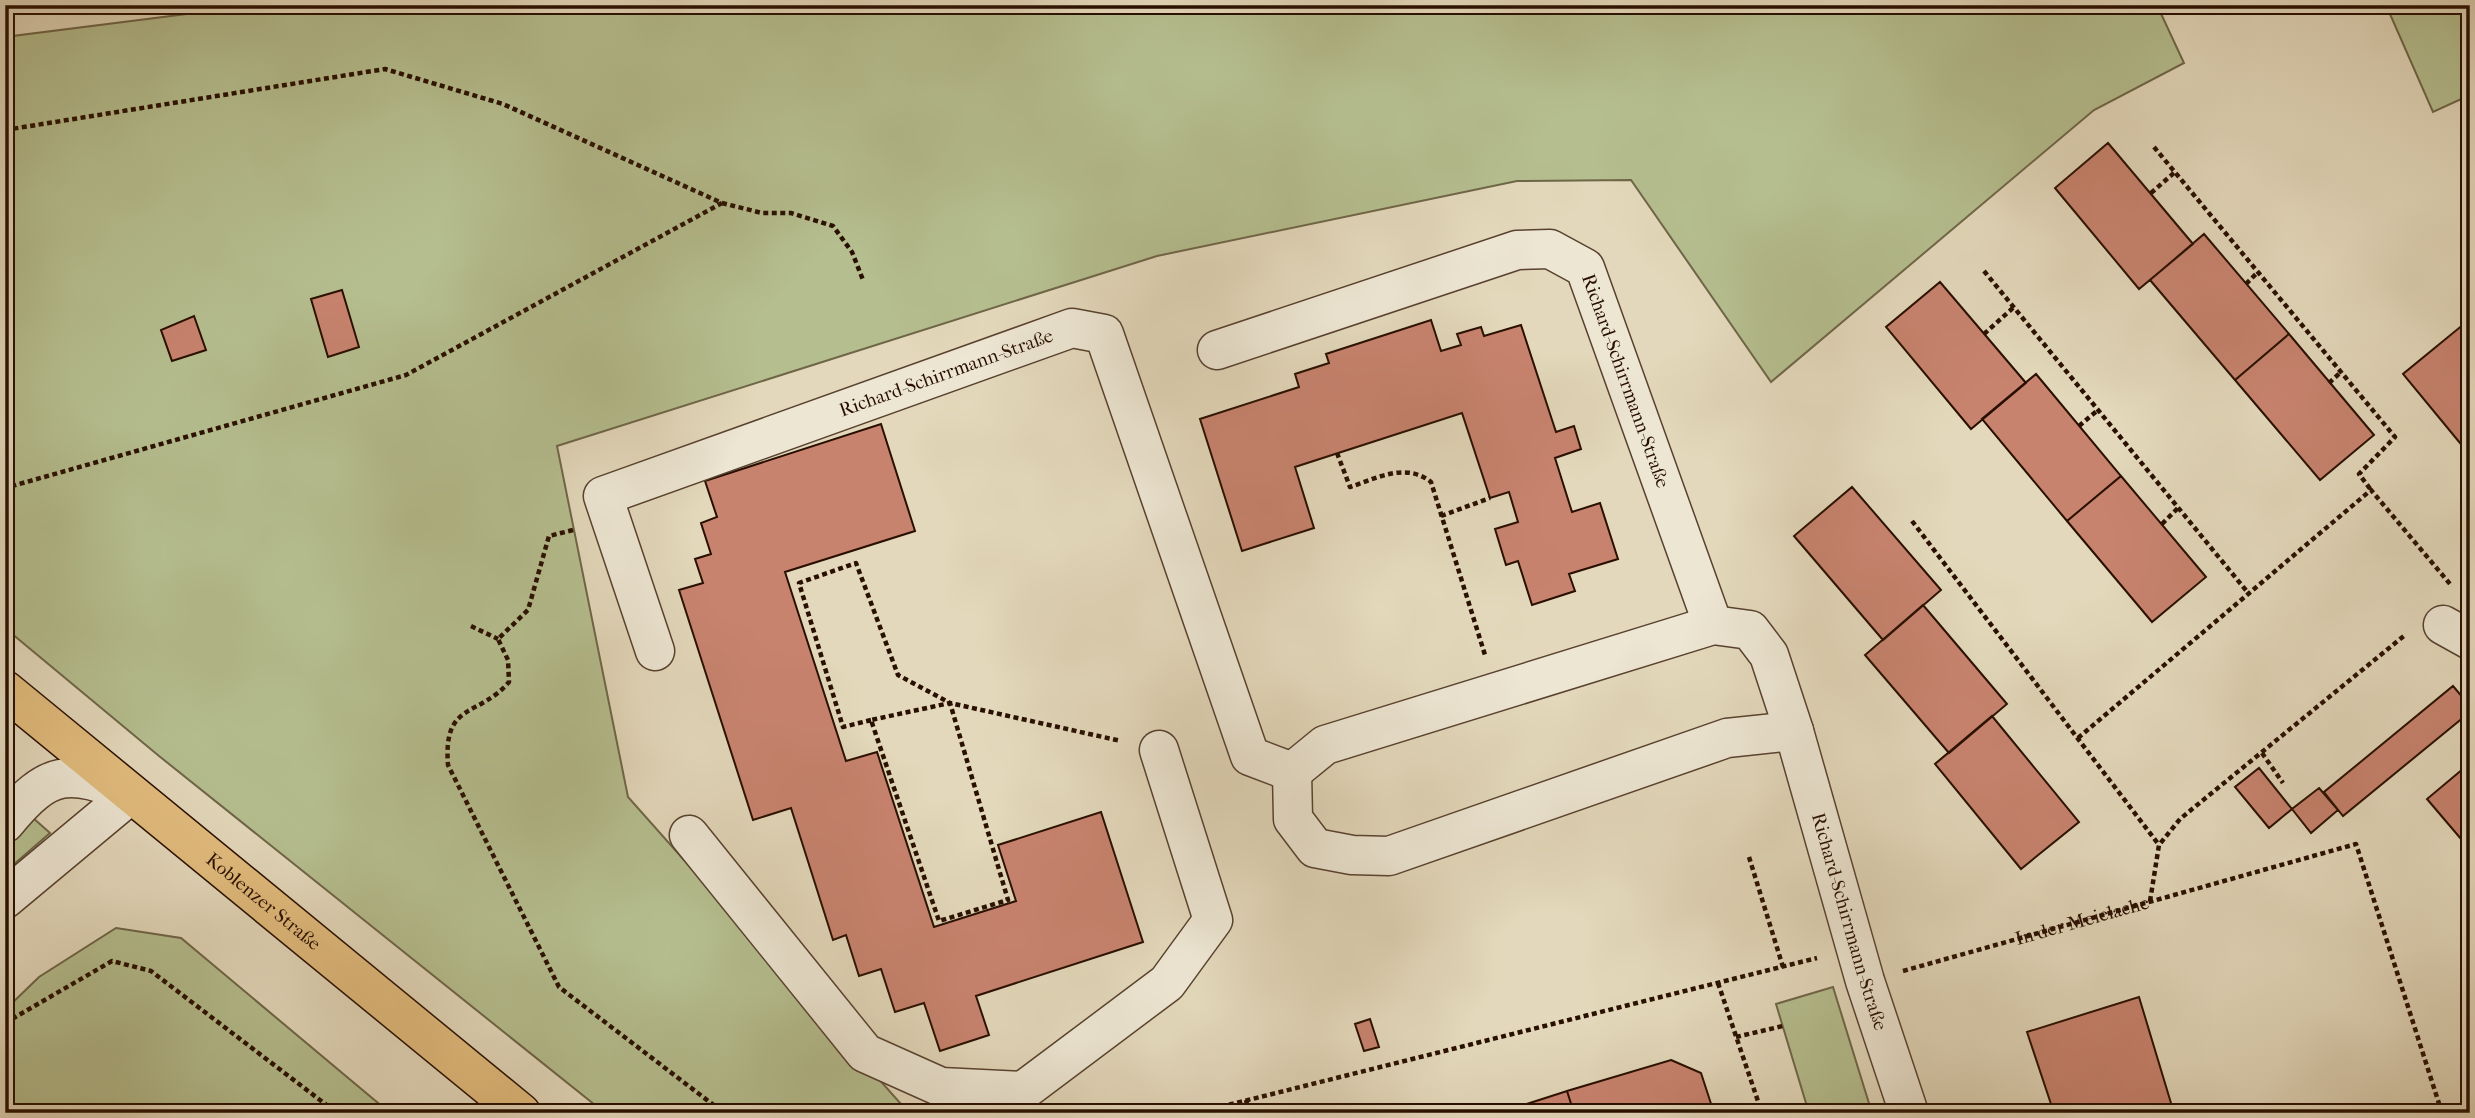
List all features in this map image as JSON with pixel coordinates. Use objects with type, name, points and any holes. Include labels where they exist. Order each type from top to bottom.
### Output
[{"type":"main road","name":"Koblenzer Straße","points":[[5,690],[521,1113]]},
{"type":"street","name":"Richard-Schirrmann-Straße","points":[[1217,350],[1517,250],[1550,248],[1585,268],[1713,625]]},
{"type":"street","name":"Richard-Schirrmann-Straße","points":[[655,651],[603,496],[1072,328],[1104,334],[1250,757],[1292,772],[1325,745],[1713,625],[1749,630],[1769,655],[1794,731],[1860,965],[1909,1113]]},
{"type":"street","points":[[1292,772],[1293,819],[1315,848],[1352,855],[1389,856],[1727,738],[1794,731]]},
{"type":"street","points":[[689,835],[866,1053],[941,1087],[1023,1091],[1167,983],[1213,920],[1159,750]]},
{"type":"street","points":[[5,823],[27,795],[53,780],[81,778],[131,794]]},
{"type":"street","points":[[5,899],[131,794]]},
{"type":"path","points":[[5,130],[385,69],[503,104],[722,203],[762,213],[791,213],[833,226],[852,252],[863,280]]},
{"type":"path","points":[[1912,520],[2159,845],[2180,819],[2411,631],[2457,619],[2359,474],[2395,437],[2154,147]]},
{"type":"path","points":[[2151,193],[2175,172]]},
{"type":"path","points":[[5,488],[406,375],[722,203]]},
{"type":"path","points":[[1984,271],[2249,594]]},
{"type":"path","points":[[2246,284],[2258,272]]},
{"type":"path","points":[[1984,334],[2014,307]]},
{"type":"path","points":[[2329,383],[2342,372]]},
{"type":"path","points":[[2079,426],[2098,411]]},
{"type":"path","points":[[1337,453],[1350,487],[1395,472],[1419,472],[1431,482],[1497,693]]},
{"type":"path","points":[[2078,738],[2371,490]]},
{"type":"path","points":[[1441,516],[1490,498]]},
{"type":"path","points":[[2162,524],[2178,508]]},
{"type":"path","points":[[498,639],[528,610],[549,536],[579,529]]},
{"type":"path","points":[[950,703],[843,727],[799,583],[856,563],[898,675],[950,703],[1159,750]]},
{"type":"path","points":[[471,626],[498,639],[508,660],[509,682],[498,696],[469,708],[452,726],[446,743],[448,765],[559,987],[724,1113]]},
{"type":"path","points":[[871,720],[939,921],[1008,900],[950,703]]},
{"type":"path","points":[[2262,753],[2283,783]]},
{"type":"path","points":[[2150,901],[2356,844],[2442,1113]]},
{"type":"path","name":"In der Meielache","points":[[1196,1113],[1783,967],[1860,965],[2150,901],[2159,845]]},
{"type":"path","points":[[1749,858],[1783,967]]},
{"type":"path","points":[[5,1023],[112,961],[151,971],[337,1113]]},
{"type":"path","points":[[1718,983],[1762,1113]]},
{"type":"path","points":[[1736,1037],[1783,1026]]},
{"type":"path","points":[[1245,1100],[1249,1113]]},
{"type":"green space","points":[[258,5],[2157,5],[2184,63],[2094,110],[1771,382],[1631,180],[1517,181],[1157,256],[557,446],[628,797],[909,1113],[605,1113],[159,756],[5,628],[5,37]]},
{"type":"green space","points":[[2386,5],[2470,5],[2470,95],[2433,112]]},
{"type":"green space","points":[[32,817],[50,833],[5,872],[5,852]]},
{"type":"green space","points":[[116,928],[181,938],[390,1113],[5,1113],[5,1010],[39,977]]},
{"type":"green space","points":[[1833,987],[1872,1113],[1809,1113],[1776,1004]]},
{"type":"building","points":[[2108,143],[2193,244],[2139,289],[2055,188]]},
{"type":"building","points":[[2204,234],[2289,334],[2235,380],[2150,280]]},
{"type":"building","points":[[1940,282],[2026,383],[1971,429],[1886,327]]},
{"type":"building","points":[[342,290],[359,347],[328,357],[311,299]]},
{"type":"building","points":[[194,316],[206,350],[172,361],[161,330]]},
{"type":"building","points":[[2470,319],[2470,435],[2460,443],[2403,374]]},
{"type":"building","points":[[1431,320],[1441,351],[1461,345],[1457,334],[1481,327],[1484,336],[1521,325],[1556,432],[1574,426],[1581,449],[1555,458],[1572,512],[1600,503],[1618,559],[1569,574],[1575,591],[1532,605],[1518,561],[1506,565],[1495,529],[1518,522],[1509,492],[1490,498],[1462,413],[1295,467],[1314,528],[1242,551],[1200,419],[1299,387],[1295,374],[1329,363],[1326,354]]},
{"type":"building","points":[[2289,334],[2374,435],[2320,480],[2235,380]]},
{"type":"building","points":[[2036,374],[2121,476],[2067,521],[1982,419]]},
{"type":"building","points":[[881,424],[915,531],[785,572],[846,761],[877,752],[934,927],[1016,901],[998,845],[1101,812],[1143,942],[976,996],[989,1035],[940,1051],[924,1003],[895,1012],[881,969],[859,976],[846,935],[833,940],[791,808],[753,820],[679,590],[703,583],[695,559],[711,554],[701,523],[717,517],[705,481]]},
{"type":"building","points":[[2121,476],[2206,577],[2152,622],[2067,521]]},
{"type":"building","points":[[1852,487],[1941,590],[1883,640],[1794,536]]},
{"type":"building","points":[[1923,605],[2007,704],[1949,753],[1865,655]]},
{"type":"building","points":[[2453,686],[2470,706],[2470,712],[2343,816],[2324,792]]},
{"type":"building","points":[[1992,716],[2079,822],[2021,869],[1935,764]]},
{"type":"building","points":[[2470,763],[2470,843],[2467,846],[2427,799]]},
{"type":"building","points":[[2259,768],[2292,809],[2269,828],[2235,787]]},
{"type":"building","points":[[2319,788],[2338,810],[2311,833],[2292,809]]},
{"type":"building","points":[[2139,997],[2174,1113],[2054,1113],[2027,1032]]},
{"type":"building","points":[[1370,1019],[1379,1047],[1364,1051],[1355,1024]]},
{"type":"building","points":[[1671,1060],[1701,1073],[1714,1113],[1574,1113],[1567,1091]]},
{"type":"building","points":[[1567,1091],[1574,1113],[1499,1113]]},
{"type":"railway","points":[[5,13],[72,5]]}]
